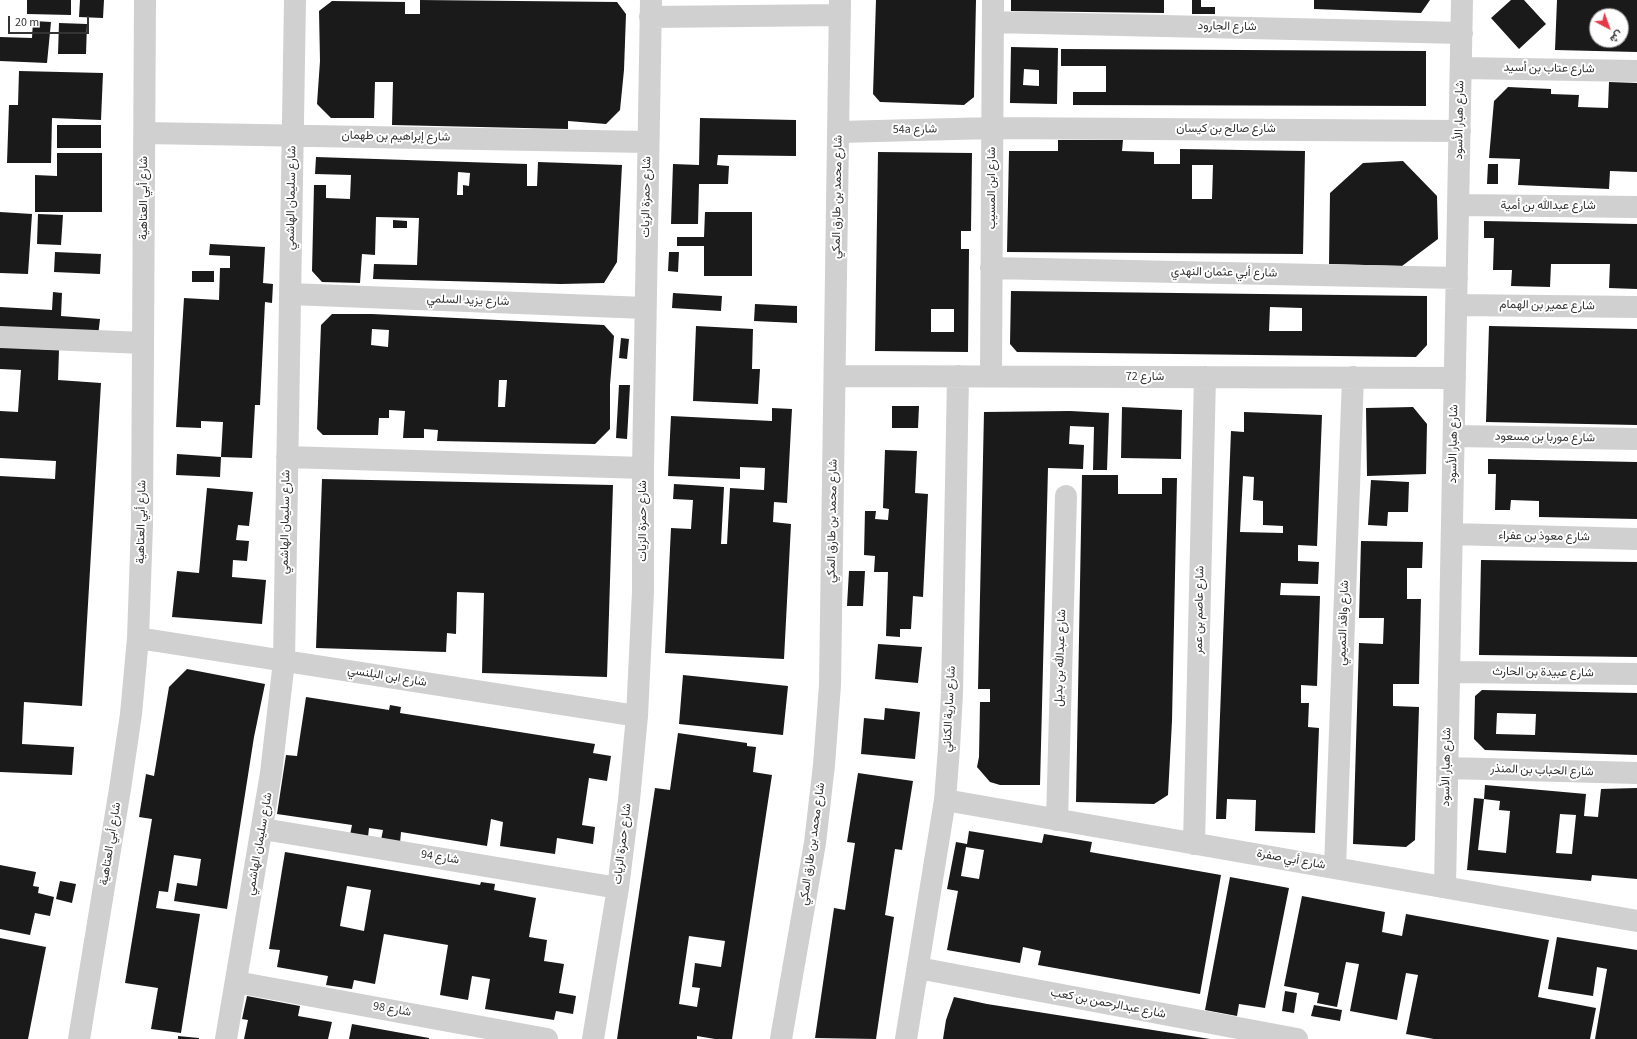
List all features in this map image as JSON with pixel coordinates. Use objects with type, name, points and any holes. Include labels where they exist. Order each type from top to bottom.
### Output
[{"type":"street","name":"شارع أبي العتاهية","points":[[79,1039],[120,789],[131,714],[138,638],[141,581],[145,0]]},
{"type":"street","name":"شارع سليمان الهاشمي","points":[[226,1039],[263,828],[274,752],[284,661],[295,0]]},
{"type":"street","name":"شارع ابن المسيب","points":[[991,376],[993,0]]},
{"type":"street","name":"شارع هبار الأسود","points":[[1445,887],[1462,0]]},
{"type":"street","points":[[650,9],[840,8]]},
{"type":"street","name":"شارع محمد بن طارق المكي","points":[[781,1039],[814,844],[824,765],[830,685],[840,8]]},
{"type":"street","name":"شارع حمزة الزيات","points":[[593,1039],[618,888],[637,716],[643,592],[643,468],[650,9]]},
{"type":"street","name":"شارع الجارود","points":[[993,22],[1462,33]]},
{"type":"street","name":"شارع عتاب بن أسيد","points":[[1461,68],[1637,71]]},
{"type":"street","name":"54a شارع","points":[[838,132],[992,128]]},
{"type":"street","name":"شارع صالح بن كيسان","points":[[992,128],[1460,131]]},
{"type":"street","name":"شارع إبراهيم بن طهمان","points":[[145,133],[648,142]]},
{"type":"street","name":"شارع عبدالله بن أمية","points":[[1459,205],[1637,207]]},
{"type":"street","name":"شارع أبي عثمان النهدي","points":[[992,268],[1457,278]]},
{"type":"street","name":"شارع يزيد السلمي","points":[[290,294],[645,308]]},
{"type":"street","name":"شارع عمير بن الهمام","points":[[1457,305],[1637,307]]},
{"type":"street","points":[[0,337],[143,343]]},
{"type":"street","name":"شارع 72","points":[[835,376],[1455,378]]},
{"type":"street","name":"شارع سارية الكناني","points":[[906,1039],[945,800],[952,693],[958,376]]},
{"type":"street","name":"شارع عاصم بن عمر","points":[[1194,844],[1205,377]]},
{"type":"street","name":"شارع واقد التميمي","points":[[1335,868],[1353,377]]},
{"type":"street","name":"شارع موربا بن مسعود","points":[[1454,436],[1637,439]]},
{"type":"street","points":[[287,457],[643,468]]},
{"type":"street","name":"شارع عبدالله بن بديل","points":[[1057,820],[1066,496]]},
{"type":"street","name":"شارع معوذ بن عفراء","points":[[1452,534],[1637,539]]},
{"type":"street","name":"شارع ابن البلنسي","points":[[138,638],[637,716]]},
{"type":"street","name":"شارع عبيدة بن الحارث","points":[[1449,672],[1637,674]]},
{"type":"street","name":"شارع الحباب بن المنذر","points":[[1447,768],[1637,773]]},
{"type":"street","name":"شارع أبي صفرة","points":[[945,800],[1637,921]]},
{"type":"street","name":"شارع 94","points":[[263,828],[618,888]]},
{"type":"street","name":"شارع عبدالرحمن بن كعب","points":[[918,968],[1292,1039]]},
{"type":"street","name":"شارع 98","points":[[236,982],[547,1039]]},
{"type":"building","points":[[27,0],[71,0],[71,15],[27,14]]},
{"type":"building","points":[[80,0],[104,0],[103,18],[79,17]]},
{"type":"building","points":[[420,0],[617,2],[626,14],[624,70],[620,110],[606,124],[568,121],[568,129],[392,125],[393,82],[375,82],[374,118],[331,118],[317,104],[320,61],[319,11],[332,1],[405,2],[405,14],[420,14]]},
{"type":"building","points":[[876,0],[976,0],[974,97],[964,105],[880,102],[873,94]]},
{"type":"building","points":[[1011,0],[1164,0],[1164,13],[1011,11]]},
{"type":"building","points":[[1192,0],[1201,0],[1201,7],[1215,7],[1215,14],[1192,14]]},
{"type":"building","points":[[1314,0],[1430,0],[1421,13],[1314,9]]},
{"type":"building","points":[[1511,0],[1524,0],[1546,24],[1519,49],[1491,18]]},
{"type":"building","points":[[1557,0],[1637,0],[1637,52],[1555,50]]},
{"type":"building","points":[[33,21],[51,22],[47,63],[0,61],[0,37],[32,38]]},
{"type":"building","points":[[59,23],[87,24],[86,54],[58,54]]},
{"type":"building","points":[[1011,47],[1058,48],[1057,104],[1010,103]],"holes":[[[1024,69],[1039,70],[1039,86],[1023,85]]]},
{"type":"building","points":[[1061,49],[1426,51],[1426,106],[1073,105],[1073,92],[1106,92],[1106,66],[1061,66]]},
{"type":"building","points":[[19,71],[103,73],[101,120],[52,118],[51,163],[7,163],[9,105],[18,105]]},
{"type":"building","points":[[1609,82],[1637,83],[1637,172],[1610,171],[1609,189],[1518,185],[1520,159],[1489,158],[1494,101],[1508,87],[1551,89],[1551,94],[1579,95],[1578,107],[1608,108]]},
{"type":"building","points":[[700,118],[796,120],[796,156],[718,155],[717,165],[729,166],[728,184],[699,184],[698,224],[671,224],[673,164],[699,165]]},
{"type":"building","points":[[57,125],[101,125],[101,148],[57,148]]},
{"type":"building","points":[[1058,140],[1123,140],[1122,151],[1154,152],[1154,164],[1180,164],[1180,149],[1305,151],[1303,254],[1007,252],[1009,151],[1058,151]],"holes":[[[1192,165],[1213,165],[1212,199],[1192,199]]]},
{"type":"building","points":[[878,152],[972,153],[971,231],[961,231],[961,249],[969,249],[968,352],[875,351]],"holes":[[[931,309],[954,309],[954,332],[931,332]]]},
{"type":"building","points":[[57,153],[102,153],[102,212],[35,212],[35,175],[57,176]]},
{"type":"building","points":[[316,157],[527,164],[527,186],[537,186],[538,162],[622,165],[617,262],[604,283],[561,284],[373,279],[374,264],[417,265],[419,218],[376,217],[375,255],[362,254],[360,283],[322,282],[312,271],[314,185],[326,185],[326,198],[350,199],[351,175],[315,174]],"holes":[[[458,172],[470,173],[469,186],[463,185],[463,195],[457,195]]]},
{"type":"building","points":[[1403,161],[1437,196],[1438,239],[1402,266],[1329,264],[1330,193],[1363,163]]},
{"type":"building","points":[[1488,164],[1498,164],[1498,184],[1487,184]]},
{"type":"building","points":[[0,212],[32,214],[28,274],[0,273]]},
{"type":"building","points":[[705,212],[752,212],[752,276],[704,276],[704,246],[677,246],[677,237],[704,237]]},
{"type":"building","points":[[38,214],[63,215],[61,245],[37,244]]},
{"type":"building","points":[[393,220],[407,221],[407,228],[393,228]]},
{"type":"building","points":[[1484,221],[1637,224],[1637,289],[1609,288],[1610,264],[1551,264],[1550,287],[1511,286],[1512,270],[1493,270],[1494,238],[1484,238]]},
{"type":"building","points":[[210,244],[265,247],[263,283],[273,284],[272,303],[265,302],[260,405],[255,405],[252,458],[221,457],[223,422],[201,421],[201,428],[176,427],[184,298],[219,300],[220,268],[230,268],[230,256],[209,255]]},
{"type":"building","points":[[55,252],[101,254],[100,274],[54,272]]},
{"type":"building","points":[[669,252],[679,252],[678,272],[668,271]]},
{"type":"building","points":[[192,271],[214,271],[214,282],[192,282]]},
{"type":"building","points":[[1011,291],[1427,296],[1427,345],[1416,357],[1017,352],[1010,344]],"holes":[[[1270,307],[1302,308],[1302,331],[1269,331]]]},
{"type":"building","points":[[53,292],[62,293],[61,316],[100,319],[98,336],[0,330],[0,307],[52,310]]},
{"type":"building","points":[[673,293],[722,296],[721,311],[672,308]]},
{"type":"building","points":[[755,304],[797,306],[797,323],[754,321]]},
{"type":"building","points":[[332,314],[372,314],[604,325],[614,336],[610,385],[610,429],[595,444],[437,441],[438,430],[424,429],[424,438],[403,438],[405,411],[389,410],[389,418],[379,418],[378,435],[323,435],[317,429],[321,325]],"holes":[[[372,329],[389,330],[388,347],[371,345]],[[499,380],[507,380],[505,407],[498,407]]]},
{"type":"building","points":[[696,326],[753,329],[752,369],[760,369],[758,404],[693,401]]},
{"type":"building","points":[[1489,326],[1637,329],[1637,425],[1486,422]]},
{"type":"building","points":[[621,338],[629,339],[627,359],[619,358]]},
{"type":"building","points":[[0,347],[59,350],[58,380],[101,383],[82,706],[24,702],[22,744],[74,747],[72,775],[0,772],[0,476],[55,479],[56,461],[0,458],[0,411],[18,412],[21,370],[0,369]]},
{"type":"building","points":[[619,385],[630,385],[627,439],[616,438]]},
{"type":"building","points":[[892,406],[919,406],[918,428],[892,428]]},
{"type":"building","points":[[1122,407],[1182,410],[1181,459],[1121,458]]},
{"type":"building","points":[[1413,407],[1427,424],[1426,474],[1367,476],[1366,408]]},
{"type":"building","points":[[772,408],[792,409],[787,503],[774,502],[773,522],[791,524],[784,659],[665,653],[671,528],[691,529],[693,500],[673,499],[674,484],[724,487],[721,544],[727,544],[730,488],[764,490],[765,468],[740,467],[740,479],[668,476],[671,416],[772,421]]},
{"type":"building","points":[[1070,411],[1109,413],[1107,470],[1093,470],[1094,427],[1070,426],[1069,444],[1084,445],[1083,469],[1048,468],[1040,785],[1000,785],[990,782],[977,767],[979,757],[980,702],[990,702],[990,689],[978,689],[984,412]]},
{"type":"building","points":[[1244,412],[1322,415],[1317,546],[1298,545],[1298,561],[1319,562],[1318,584],[1281,583],[1280,595],[1320,596],[1317,686],[1301,685],[1301,703],[1309,703],[1308,727],[1319,728],[1315,833],[1255,831],[1256,800],[1227,799],[1226,819],[1216,819],[1231,431],[1244,432]],"holes":[[[1243,476],[1254,477],[1253,500],[1263,501],[1263,525],[1283,526],[1283,533],[1240,532]]]},
{"type":"building","points":[[885,450],[917,451],[915,493],[928,494],[923,597],[913,596],[911,629],[900,629],[900,637],[886,636],[888,572],[874,572],[875,556],[864,555],[865,511],[876,511],[875,519],[888,520],[889,509],[883,508]]},
{"type":"building","points":[[177,454],[221,457],[220,477],[176,475]]},
{"type":"building","points":[[1488,459],[1637,462],[1637,519],[1539,517],[1539,501],[1511,500],[1510,510],[1495,510],[1496,474],[1488,474]]},
{"type":"building","points":[[1082,475],[1118,475],[1118,494],[1162,494],[1162,478],[1177,478],[1172,721],[1168,795],[1154,804],[1076,802]]},
{"type":"building","points":[[322,479],[613,485],[607,677],[482,673],[484,593],[457,592],[456,634],[447,633],[446,652],[316,648]]},
{"type":"building","points":[[1371,480],[1409,482],[1408,512],[1388,512],[1387,526],[1368,525]]},
{"type":"building","points":[[207,488],[253,492],[249,526],[238,525],[236,540],[249,541],[247,561],[233,560],[232,577],[266,580],[262,624],[172,617],[177,571],[199,573]]},
{"type":"building","points":[[1361,541],[1423,542],[1422,568],[1407,568],[1407,599],[1421,599],[1419,684],[1393,684],[1393,706],[1419,707],[1415,840],[1406,847],[1353,844],[1359,643],[1383,644],[1384,618],[1359,618]]},
{"type":"building","points":[[1481,560],[1637,562],[1637,657],[1479,655]]},
{"type":"building","points":[[849,571],[865,571],[863,606],[847,606]]},
{"type":"building","points":[[878,644],[922,647],[918,683],[875,679]]},
{"type":"building","points":[[187,669],[265,684],[254,737],[227,909],[174,901],[177,883],[197,886],[201,859],[174,855],[168,892],[159,891],[156,908],[200,914],[181,1033],[151,1029],[158,988],[125,983],[152,819],[139,817],[146,774],[154,776],[169,687]]},
{"type":"building","points":[[683,675],[788,686],[783,735],[679,724]]},
{"type":"building","points":[[1482,690],[1637,693],[1637,755],[1485,750],[1474,739],[1475,696]],"holes":[[[1497,713],[1536,714],[1535,735],[1496,734]]]},
{"type":"building","points":[[306,697],[389,710],[390,705],[401,707],[400,713],[595,744],[593,753],[611,756],[607,781],[589,778],[582,825],[595,827],[593,844],[557,838],[555,854],[500,846],[503,822],[491,819],[487,846],[401,832],[400,843],[381,840],[383,830],[369,828],[368,837],[350,835],[352,825],[277,814],[286,755],[297,756]]},
{"type":"building","points":[[885,708],[920,712],[915,759],[861,754],[864,718],[884,720]]},
{"type":"building","points":[[678,733],[747,743],[747,746],[756,747],[753,772],[772,775],[732,1039],[715,1039],[697,1036],[697,1039],[617,1039],[655,788],[670,790]],"holes":[[[689,936],[725,941],[721,967],[695,963],[692,987],[700,988],[697,1007],[679,1004]]]},
{"type":"building","points":[[858,773],[913,781],[902,850],[895,849],[885,915],[894,917],[876,1039],[815,1038],[834,908],[845,910],[855,843],[847,842]]},
{"type":"building","points":[[1485,785],[1586,794],[1584,816],[1598,817],[1601,789],[1637,788],[1637,879],[1592,875],[1591,881],[1467,870],[1474,798],[1484,799]],"holes":[[[1484,799],[1500,801],[1499,810],[1510,811],[1506,853],[1478,850]],[[1560,814],[1576,815],[1572,854],[1556,853]]]},
{"type":"building","points":[[969,831],[1042,843],[1044,834],[1092,842],[1090,852],[1221,875],[1200,994],[1038,965],[1041,951],[1023,947],[1020,963],[947,950],[958,891],[947,889],[956,842],[967,844]],"holes":[[[966,847],[984,850],[979,879],[961,876]]]},
{"type":"building","points":[[285,852],[480,885],[481,882],[495,884],[494,890],[536,898],[529,937],[547,940],[544,961],[564,964],[559,993],[576,996],[573,1014],[556,1011],[554,1020],[485,1009],[490,979],[472,976],[468,1000],[440,995],[448,945],[384,934],[375,984],[354,980],[352,989],[326,985],[328,976],[277,967],[280,950],[269,949]],"holes":[[[347,886],[371,890],[364,931],[340,926]]]},
{"type":"building","points":[[0,865],[36,872],[33,886],[39,887],[38,893],[54,897],[50,916],[35,913],[30,935],[0,929]]},
{"type":"building","points":[[1230,877],[1289,888],[1265,1008],[1239,1004],[1237,1016],[1205,1010]]},
{"type":"building","points":[[60,881],[76,884],[72,903],[56,899]]},
{"type":"building","points":[[1302,896],[1385,912],[1382,932],[1402,936],[1406,914],[1549,940],[1538,997],[1596,1008],[1590,1039],[1434,1039],[1406,1034],[1418,975],[1406,973],[1397,1020],[1350,1011],[1359,964],[1346,962],[1337,1007],[1317,1003],[1319,993],[1284,986]]},
{"type":"building","points":[[1557,937],[1637,950],[1637,1039],[1595,1039],[1607,969],[1597,967],[1593,996],[1548,989]]},
{"type":"building","points":[[0,938],[46,947],[28,1039],[0,1039]]},
{"type":"building","points":[[1285,991],[1297,993],[1294,1013],[1282,1011]]},
{"type":"building","points":[[247,996],[300,1006],[298,1016],[332,1022],[328,1039],[244,1039],[248,1020],[242,1019]]},
{"type":"building","points":[[954,997],[987,1004],[1210,1039],[943,1039],[946,1020]]},
{"type":"building","points":[[1314,1005],[1342,1010],[1340,1021],[1311,1016]]},
{"type":"building","points":[[352,1024],[429,1038],[429,1039],[349,1039]]},
{"type":"building","points":[[178,1036],[199,1038],[199,1039],[178,1039]]}]
